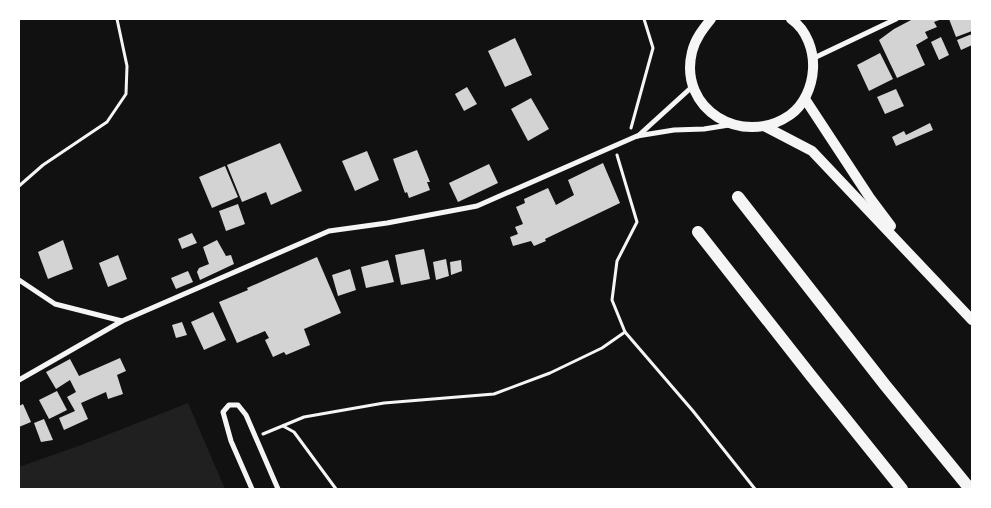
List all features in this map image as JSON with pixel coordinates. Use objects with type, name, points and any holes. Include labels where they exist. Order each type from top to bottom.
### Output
[{"type":"highway","points":[[738,197],[884,385],[970,489]]},
{"type":"highway","points":[[698,232],[902,489]]},
{"type":"main road","points":[[710,20],[698,36],[692,52],[690,69],[693,86],[701,102],[714,116],[730,124],[754,128],[766,127],[781,121],[794,112],[805,99],[813,79],[814,58],[808,38],[796,22],[791,19]]},
{"type":"main road","points":[[805,99],[870,198],[924,268]]},
{"type":"main road","points":[[766,127],[812,150],[972,320]]},
{"type":"street","points":[[814,58],[896,19]]},
{"type":"street","points":[[637,136],[693,86]]},
{"type":"street","points":[[19,380],[122,321],[329,231],[387,223],[477,206],[637,136],[674,130],[704,129],[730,124]]},
{"type":"street","points":[[19,280],[55,304],[122,321]]},
{"type":"street","points":[[252,489],[226,426],[223,412],[229,405],[238,405],[246,415],[278,489]]},
{"type":"path","points":[[19,186],[43,165],[107,122],[126,94],[127,66],[117,19]]},
{"type":"path","points":[[628,140],[653,48],[644,19]]},
{"type":"path","points":[[614,146],[638,222],[617,261],[612,300],[625,332],[693,411],[755,489]]},
{"type":"path","points":[[256,437],[304,417],[384,402],[494,394],[550,373],[602,348],[625,332]]},
{"type":"path","points":[[283,426],[294,432],[336,489]]},
{"type":"shaded area","points":[[188,403],[225,489],[19,489],[19,467],[84,444]]},
{"type":"building","points":[[913,19],[942,19],[934,22],[937,27],[925,32],[928,38],[916,45],[925,65],[897,78],[879,40]]},
{"type":"building","points":[[949,19],[972,19],[972,31],[956,37]]},
{"type":"building","points":[[972,34],[972,45],[961,50],[957,40]]},
{"type":"building","points":[[941,37],[949,55],[939,60],[931,42]]},
{"type":"building","points":[[515,38],[532,75],[505,87],[488,51]]},
{"type":"building","points":[[880,53],[893,79],[869,91],[857,65]]},
{"type":"building","points":[[467,87],[477,104],[464,111],[455,94]]},
{"type":"building","points":[[896,89],[904,106],[885,114],[877,97]]},
{"type":"building","points":[[531,98],[549,129],[528,141],[511,109]]},
{"type":"building","points":[[930,123],[933,130],[896,146],[892,137],[904,131],[906,135]]},
{"type":"building","points":[[280,143],[302,191],[271,205],[266,192],[242,202],[227,165]]},
{"type":"building","points":[[417,150],[430,182],[427,182],[430,190],[409,198],[407,192],[405,193],[393,159]]},
{"type":"building","points":[[367,151],[379,180],[355,191],[342,161]]},
{"type":"building","points":[[603,163],[620,203],[534,246],[531,241],[513,246],[510,237],[518,234],[515,227],[523,224],[516,207],[525,203],[524,199],[548,188],[556,205],[574,195],[568,180]]},
{"type":"building","points":[[489,164],[498,183],[458,202],[449,183]]},
{"type":"building","points":[[225,166],[238,197],[212,208],[199,177]]},
{"type":"building","points":[[238,204],[245,224],[226,231],[219,211]]},
{"type":"building","points":[[192,233],[197,243],[182,249],[178,239]]},
{"type":"building","points":[[63,240],[73,269],[48,279],[38,252]]},
{"type":"building","points":[[217,240],[226,256],[231,255],[234,264],[200,280],[197,272],[199,268],[209,264],[203,247]]},
{"type":"building","points":[[424,249],[430,279],[401,285],[395,255]]},
{"type":"building","points":[[118,255],[127,279],[108,287],[99,263]]},
{"type":"building","points":[[317,257],[341,313],[304,329],[310,345],[286,355],[284,352],[273,357],[265,340],[269,338],[265,331],[237,343],[219,302]]},
{"type":"building","points":[[446,259],[449,276],[436,280],[433,262]]},
{"type":"building","points":[[388,260],[394,282],[366,288],[361,267]]},
{"type":"building","points":[[461,260],[462,271],[451,275],[450,262]]},
{"type":"building","points":[[350,269],[356,290],[338,296],[332,275]]},
{"type":"building","points":[[188,271],[193,282],[176,289],[171,278]]},
{"type":"building","points":[[213,312],[226,340],[204,350],[191,322]]},
{"type":"building","points":[[182,322],[187,335],[176,338],[172,325]]},
{"type":"building","points":[[120,358],[126,371],[117,375],[123,394],[108,399],[106,392],[81,403],[88,419],[64,430],[59,418],[75,411],[67,397],[76,392],[70,380],[56,389],[46,372],[70,359],[79,376]]},
{"type":"building","points":[[57,391],[67,410],[49,419],[39,400]]},
{"type":"building","points":[[23,404],[31,422],[19,427],[19,406]]},
{"type":"building","points":[[44,419],[53,440],[41,442],[34,423]]}]
